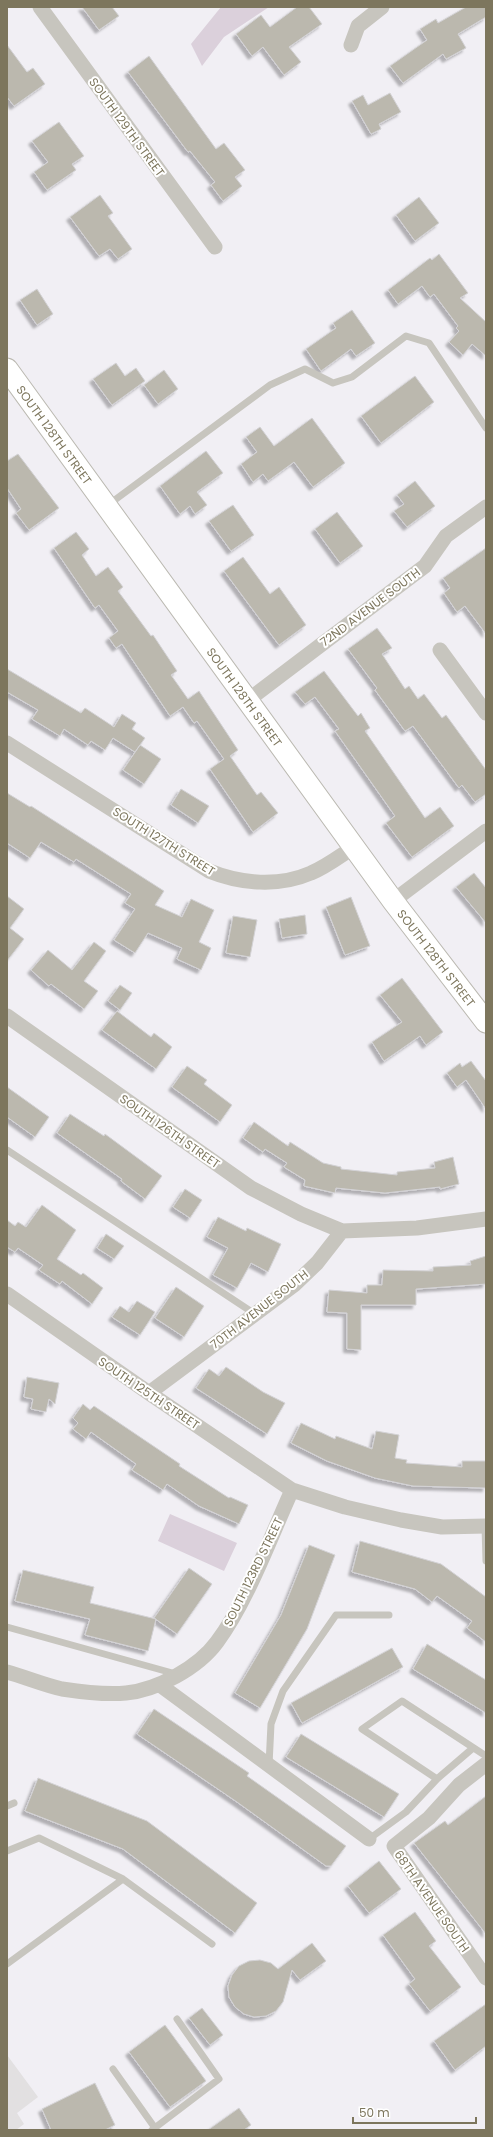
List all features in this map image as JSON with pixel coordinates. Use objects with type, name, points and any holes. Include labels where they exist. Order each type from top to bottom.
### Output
[{"type":"street","name":"SOUTH 129TH STREET","points":[[40,7],[215,247]]},
{"type":"street","points":[[351,45],[358,26],[382,7]]},
{"type":"street","name":"SOUTH 128TH STREET","points":[[7,369],[393,901],[486,1022]]},
{"type":"street","name":"72ND AVENUE SOUTH","points":[[247,701],[425,566],[446,536],[486,507]]},
{"type":"street","points":[[440,650],[486,713]]},
{"type":"street","name":"SOUTH 127TH STREET","points":[[7,743],[209,871],[227,879],[245,882],[278,882],[311,873],[354,847]]},
{"type":"street","points":[[393,901],[486,831]]},
{"type":"street","name":"SOUTH 126TH STREET","points":[[7,1016],[252,1188],[301,1214],[342,1231]]},
{"type":"street","points":[[342,1231],[417,1228],[486,1219]]},
{"type":"street","name":"70TH AVENUE SOUTH","points":[[149,1393],[306,1274],[317,1263],[342,1231]]},
{"type":"street","name":"SOUTH 125TH STREET","points":[[7,1294],[292,1490],[345,1507],[401,1520],[442,1527],[485,1526]]},
{"type":"street","name":"SOUTH 123RD STREET","points":[[7,1672],[61,1688],[89,1692],[126,1693],[160,1685],[190,1668],[216,1644],[236,1613],[292,1490]]},
{"type":"street","points":[[160,1685],[369,1839]]},
{"type":"street","name":"68TH AVENUE SOUTH","points":[[486,1764],[458,1785],[429,1818],[394,1846],[486,1978]]},
{"type":"lane","points":[[107,506],[270,385],[305,369],[333,383],[352,377],[406,336],[429,343],[486,428]]},
{"type":"lane","points":[[7,1150],[255,1314]]},
{"type":"lane","points":[[485,1526],[486,1561]]},
{"type":"lane","points":[[269,1765],[271,1724],[283,1691],[336,1615],[389,1615]]},
{"type":"lane","points":[[7,1623],[10,1628],[178,1675]]},
{"type":"lane","points":[[437,1779],[362,1729],[402,1701],[486,1756]]},
{"type":"lane","points":[[369,1839],[406,1812],[437,1779],[473,1748]]},
{"type":"lane","points":[[7,1851],[39,1838],[123,1879],[212,1944]]},
{"type":"lane","points":[[7,1964],[123,1879]]},
{"type":"lane","points":[[114,2069],[154,2129],[219,2079],[177,2019]]},
{"type":"shaded area","points":[[221,7],[269,7],[224,37],[202,66],[191,44]]},
{"type":"shaded area","points":[[170,1514],[237,1543],[224,1571],[158,1541]]},
{"type":"shaded area","points":[[7,2055],[38,2097],[17,2113],[24,2124],[16,2130],[7,2130]]},
{"type":"building","points":[[82,7],[112,7],[119,16],[99,30]]},
{"type":"building","points":[[297,7],[309,7],[322,24],[289,47],[301,62],[284,75],[263,47],[252,56],[236,34],[261,15],[270,27]]},
{"type":"building","points":[[466,7],[486,7],[486,17],[458,34],[466,48],[446,59],[443,54],[403,83],[390,66],[427,40],[420,29],[436,19],[438,23]]},
{"type":"building","points":[[7,45],[27,72],[33,68],[45,84],[14,106],[7,97]]},
{"type":"building","points":[[149,56],[216,149],[224,143],[245,170],[235,177],[242,186],[223,201],[211,185],[215,182],[190,151],[188,152],[128,72]]},
{"type":"building","points":[[390,93],[401,112],[379,124],[381,129],[371,134],[352,101],[363,95],[368,105]]},
{"type":"building","points":[[59,122],[84,156],[72,164],[76,170],[47,190],[34,172],[48,162],[32,141]]},
{"type":"building","points":[[100,195],[113,213],[108,216],[132,249],[118,259],[110,249],[99,256],[70,217]]},
{"type":"building","points":[[419,197],[439,223],[415,241],[396,215]]},
{"type":"building","points":[[439,254],[468,293],[460,298],[486,322],[486,356],[472,344],[463,355],[449,342],[459,331],[456,328],[458,326],[434,294],[430,297],[422,286],[398,304],[388,290],[430,258],[432,260]]},
{"type":"building","points":[[37,289],[53,314],[37,325],[20,300]]},
{"type":"building","points":[[352,310],[375,343],[356,356],[351,349],[321,371],[306,349],[336,328],[333,323]]},
{"type":"building","points":[[116,363],[125,376],[136,368],[145,381],[112,405],[93,379]]},
{"type":"building","points":[[164,370],[178,389],[158,404],[144,385]]},
{"type":"building","points":[[415,376],[434,402],[381,443],[361,416]]},
{"type":"building","points":[[312,418],[345,463],[313,487],[294,462],[268,481],[263,474],[253,482],[241,464],[257,452],[246,437],[260,427],[274,446]]},
{"type":"building","points":[[206,451],[223,473],[197,492],[207,505],[195,514],[190,506],[180,514],[160,486]]},
{"type":"building","points":[[18,454],[59,508],[29,530],[16,513],[21,509],[7,488],[7,461]]},
{"type":"building","points":[[415,481],[435,506],[407,527],[394,511],[404,504],[397,495]]},
{"type":"building","points":[[233,505],[254,535],[231,551],[209,521]]},
{"type":"building","points":[[337,512],[363,546],[340,563],[315,529]]},
{"type":"building","points":[[76,532],[89,549],[82,555],[96,576],[108,567],[123,587],[118,591],[151,636],[153,635],[177,671],[171,675],[188,699],[199,691],[238,750],[230,756],[257,795],[261,792],[278,813],[253,832],[210,769],[224,759],[197,721],[194,723],[183,707],[170,716],[122,644],[116,648],[109,638],[118,631],[99,605],[95,608],[54,548]]},
{"type":"building","points":[[486,548],[486,634],[465,606],[457,612],[444,593],[450,588],[443,578]]},
{"type":"building","points":[[243,557],[270,594],[279,587],[306,625],[279,645],[224,571]]},
{"type":"building","points":[[377,628],[392,648],[382,654],[405,689],[409,686],[418,699],[424,694],[442,718],[446,715],[486,770],[486,794],[475,802],[462,785],[459,788],[413,726],[405,731],[375,690],[377,688],[348,649]]},
{"type":"building","points":[[7,669],[81,713],[85,708],[114,727],[122,714],[136,723],[132,729],[145,738],[135,752],[113,738],[105,750],[91,741],[88,745],[64,729],[60,736],[32,719],[38,710],[7,692]]},
{"type":"building","points":[[324,671],[358,716],[361,713],[370,728],[365,731],[425,818],[440,807],[454,826],[412,857],[386,823],[395,816],[335,731],[339,729],[315,697],[305,704],[295,692]]},
{"type":"building","points":[[140,745],[161,759],[144,784],[123,770]]},
{"type":"building","points":[[181,789],[209,806],[198,823],[171,805]]},
{"type":"building","points":[[7,793],[30,807],[31,806],[164,891],[155,905],[182,917],[191,899],[214,910],[199,942],[211,948],[201,970],[177,959],[182,948],[148,933],[135,953],[114,940],[135,909],[125,903],[131,894],[76,859],[74,862],[41,842],[30,858],[7,843]]},
{"type":"building","points":[[474,873],[486,888],[486,923],[456,887]]},
{"type":"building","points":[[7,896],[24,909],[10,928],[24,939],[7,961]]},
{"type":"building","points":[[351,897],[370,946],[345,955],[326,907]]},
{"type":"building","points":[[305,915],[307,934],[282,938],[279,919]]},
{"type":"building","points":[[233,916],[257,920],[250,957],[226,953]]},
{"type":"building","points":[[94,942],[106,951],[84,981],[98,991],[84,1009],[51,984],[49,986],[31,970],[48,950],[72,970]]},
{"type":"building","points":[[402,978],[443,1032],[426,1045],[420,1036],[384,1061],[372,1042],[402,1022],[380,995]]},
{"type":"building","points":[[120,985],[132,993],[120,1010],[108,1001]]},
{"type":"building","points":[[117,1011],[151,1037],[154,1033],[172,1047],[156,1069],[102,1030]]},
{"type":"building","points":[[471,1061],[486,1081],[486,1109],[466,1080],[457,1087],[447,1073],[460,1063],[462,1067]]},
{"type":"building","points":[[187,1066],[207,1080],[204,1084],[232,1105],[220,1122],[172,1087]]},
{"type":"building","points":[[7,1087],[49,1117],[35,1137],[7,1117]]},
{"type":"building","points":[[70,1114],[104,1136],[105,1134],[162,1176],[145,1199],[121,1181],[122,1179],[57,1133]]},
{"type":"building","points":[[254,1122],[288,1146],[290,1142],[323,1163],[341,1167],[341,1169],[397,1175],[397,1172],[435,1168],[434,1162],[453,1157],[459,1184],[440,1189],[440,1187],[385,1193],[336,1188],[335,1193],[304,1186],[305,1180],[284,1167],[287,1163],[265,1149],[263,1152],[243,1138]]},
{"type":"building","points":[[185,1189],[202,1200],[190,1218],[173,1207]]},
{"type":"building","points":[[42,1205],[76,1230],[57,1259],[81,1275],[83,1273],[103,1288],[92,1304],[62,1281],[60,1284],[39,1270],[43,1265],[18,1248],[15,1252],[7,1247],[7,1220],[15,1226],[18,1222],[26,1227]]},
{"type":"building","points":[[218,1217],[246,1231],[247,1228],[281,1244],[268,1272],[251,1263],[237,1288],[213,1275],[228,1248],[207,1237]]},
{"type":"building","points":[[106,1234],[124,1246],[114,1259],[97,1248]]},
{"type":"building","points":[[486,1256],[486,1284],[416,1289],[416,1305],[361,1305],[361,1350],[347,1349],[347,1313],[327,1312],[329,1290],[367,1293],[367,1285],[382,1285],[383,1270],[433,1271],[433,1267],[471,1265],[470,1261]]},
{"type":"building","points":[[176,1287],[204,1306],[184,1337],[155,1318]]},
{"type":"building","points":[[137,1301],[155,1312],[140,1335],[112,1317],[120,1306],[129,1312]]},
{"type":"building","points":[[226,1367],[263,1392],[285,1403],[267,1434],[196,1388],[209,1369],[219,1376]]},
{"type":"building","points":[[27,1377],[59,1383],[55,1404],[49,1399],[46,1412],[31,1409],[33,1399],[24,1397]]},
{"type":"building","points":[[83,1404],[90,1410],[94,1406],[180,1464],[179,1466],[229,1498],[230,1497],[248,1505],[239,1524],[199,1506],[167,1484],[163,1490],[132,1470],[136,1464],[91,1432],[86,1439],[73,1429],[78,1423],[73,1418]]},
{"type":"building","points":[[301,1423],[335,1439],[336,1436],[372,1449],[376,1431],[399,1435],[395,1458],[407,1460],[406,1463],[462,1467],[462,1461],[486,1461],[486,1488],[413,1486],[375,1478],[327,1461],[291,1443]]},
{"type":"building","points":[[360,1541],[441,1564],[486,1597],[486,1642],[467,1628],[472,1621],[437,1596],[432,1602],[415,1589],[352,1572]]},
{"type":"building","points":[[309,1545],[335,1555],[307,1629],[260,1708],[235,1693],[281,1615]]},
{"type":"building","points":[[189,1568],[212,1584],[177,1634],[154,1618]]},
{"type":"building","points":[[23,1570],[94,1587],[90,1603],[156,1619],[148,1651],[85,1635],[90,1619],[15,1601]]},
{"type":"building","points":[[427,1644],[486,1680],[486,1713],[413,1669]]},
{"type":"building","points":[[392,1648],[403,1667],[302,1723],[291,1703]]},
{"type":"building","points":[[154,1709],[249,1773],[247,1776],[346,1846],[331,1866],[326,1866],[237,1802],[137,1734]]},
{"type":"building","points":[[301,1734],[399,1794],[384,1817],[286,1757]]},
{"type":"building","points":[[38,1778],[147,1821],[257,1903],[235,1933],[123,1849],[25,1811]]},
{"type":"building","points":[[486,1796],[486,1934],[414,1843],[445,1821],[448,1825]]},
{"type":"building","points":[[379,1861],[401,1889],[369,1913],[348,1886]]},
{"type":"building","points":[[415,1912],[436,1941],[429,1946],[461,1987],[430,2011],[409,1984],[415,1979],[383,1935]]},
{"type":"building","points":[[312,1943],[326,1961],[300,1980],[292,1970],[283,2002],[276,2011],[266,2016],[254,2017],[244,2014],[235,2007],[229,1997],[228,1986],[232,1975],[239,1966],[249,1961],[260,1960],[271,1963],[278,1969]]},
{"type":"building","points":[[486,2004],[486,2046],[455,2070],[434,2041]]},
{"type":"building","points":[[202,2008],[223,2035],[210,2045],[189,2018]]},
{"type":"building","points":[[165,2025],[206,2081],[170,2107],[129,2052]]},
{"type":"building","points":[[95,2083],[115,2125],[105,2130],[51,2130],[42,2109]]},
{"type":"building","points":[[239,2108],[251,2125],[244,2130],[208,2130]]}]
